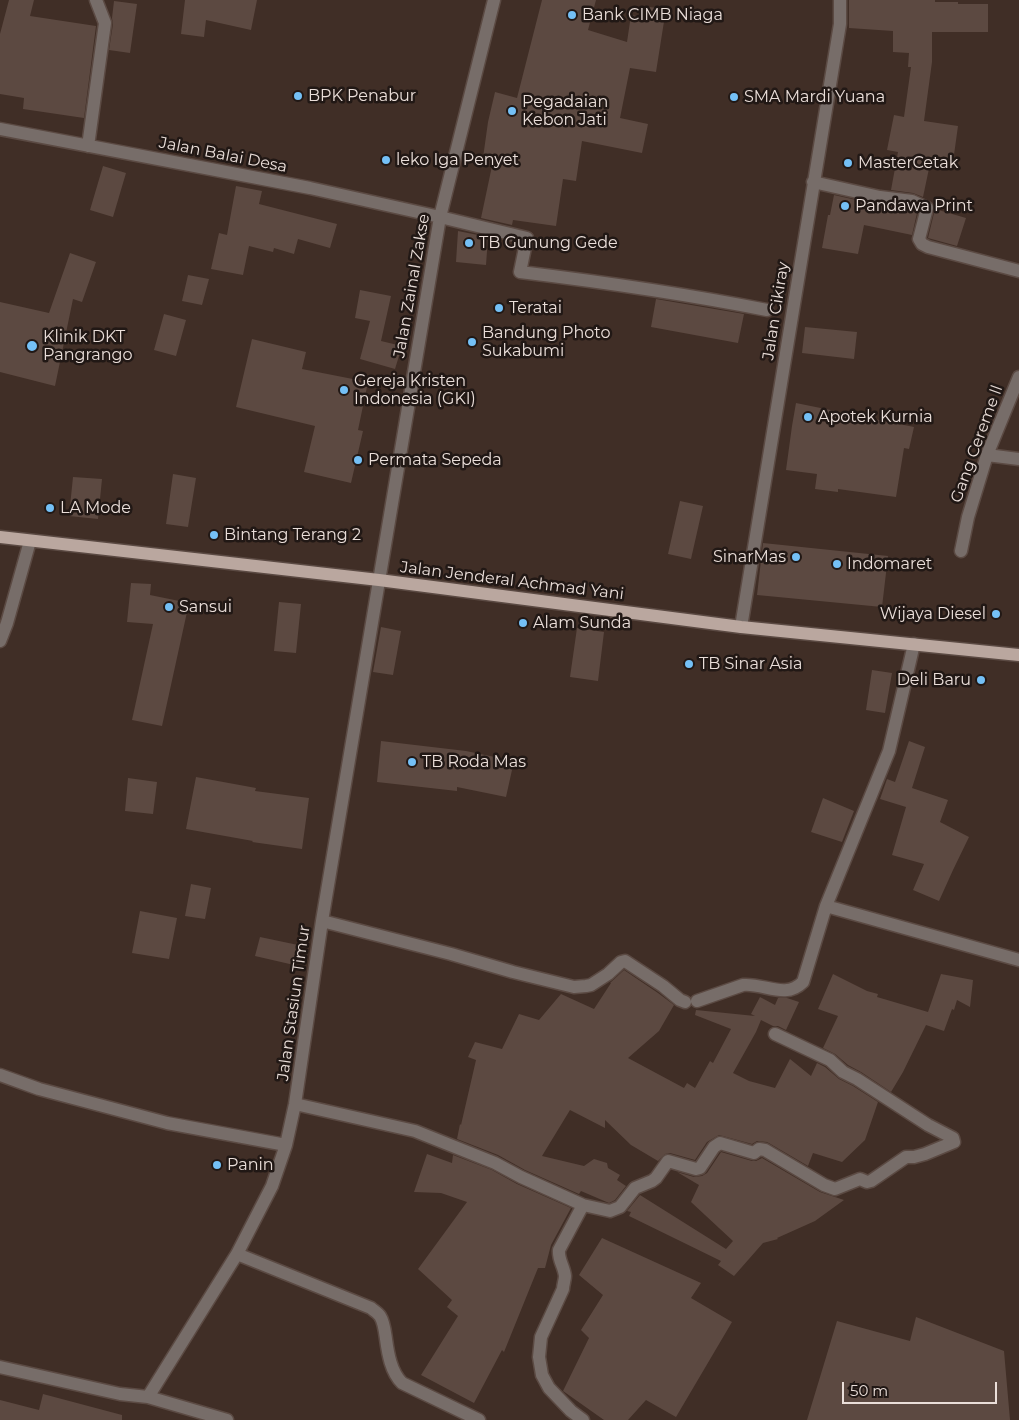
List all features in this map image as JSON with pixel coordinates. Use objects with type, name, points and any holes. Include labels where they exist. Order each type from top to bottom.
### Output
[{"type":"main road","name":"Jalan Jenderal Achmad Yani","points":[[0,537],[379,580],[741,628],[1019,655]]},
{"type":"street","points":[[88,146],[105,22],[96,0]]},
{"type":"street","name":"Jalan Zainal Zakse","points":[[379,580],[440,217],[494,0]]},
{"type":"street","name":"Jalan Cikiray","points":[[741,628],[840,24],[840,0]]},
{"type":"street","name":"Jalan Balai Desa","points":[[0,129],[310,188],[527,238],[520,272],[708,299],[767,310]]},
{"type":"street","points":[[813,182],[880,197],[912,201],[927,208],[919,240],[922,244],[1019,271]]},
{"type":"street","name":"Gang Cereme ll","points":[[961,551],[968,517],[987,455],[1019,377]]},
{"type":"street","points":[[987,455],[1019,460]]},
{"type":"street","points":[[0,641],[7,623],[30,541]]},
{"type":"street","name":"Jalan Stasiun Timur","points":[[148,1397],[237,1254],[272,1186],[286,1145],[296,1104],[322,921],[379,580]]},
{"type":"street","points":[[322,921],[574,987],[591,985],[625,961],[663,986],[680,1000],[691,1002],[749,984],[782,990],[798,987],[803,982],[826,906],[889,751],[914,644]]},
{"type":"street","points":[[826,906],[1019,960]]},
{"type":"street","points":[[296,1104],[415,1131],[495,1163],[583,1205],[605,1210],[616,1210],[623,1205],[635,1188],[656,1178],[668,1161],[696,1169],[700,1168],[714,1147],[720,1143],[754,1153],[759,1149],[765,1150],[835,1189],[860,1179],[871,1182],[906,1157],[925,1154],[954,1142],[953,1138],[928,1125],[843,1072],[830,1060],[775,1034]]},
{"type":"street","points":[[0,1075],[39,1089],[167,1123],[286,1145]]},
{"type":"street","points":[[583,1205],[559,1250],[558,1257],[565,1276],[562,1289],[541,1337],[539,1357],[542,1375],[549,1388],[571,1411],[583,1420]]},
{"type":"street","points":[[237,1254],[371,1308],[380,1316],[384,1327],[388,1352],[397,1378],[402,1383],[479,1420]]},
{"type":"street","points":[[0,1367],[120,1394],[148,1397],[227,1420]]},
{"type":"building","points":[[9,0],[34,0],[30,16],[96,26],[84,118],[23,109],[24,98],[0,94],[0,34]]},
{"type":"building","points":[[185,0],[257,0],[251,30],[206,20],[204,37],[181,34]]},
{"type":"building","points":[[542,0],[596,0],[588,30],[627,42],[631,15],[647,18],[649,7],[666,9],[656,72],[630,68],[620,118],[648,124],[642,153],[582,141],[576,181],[563,179],[556,226],[513,220],[512,225],[481,218],[492,166],[482,165],[488,122],[495,92],[517,98]]},
{"type":"building","points":[[849,0],[935,0],[935,2],[958,2],[958,4],[988,4],[988,32],[932,32],[932,62],[924,121],[958,126],[953,162],[931,159],[923,197],[913,193],[891,190],[898,152],[887,150],[894,115],[904,117],[911,67],[908,67],[909,53],[893,52],[893,31],[849,28]]},
{"type":"building","points":[[114,1],[137,4],[130,53],[109,50]]},
{"type":"building","points":[[103,166],[126,173],[113,217],[90,210]]},
{"type":"building","points":[[236,186],[262,191],[259,204],[337,224],[330,248],[298,239],[294,254],[274,248],[273,252],[249,246],[243,275],[211,269],[219,233],[227,235]]},
{"type":"building","points":[[834,195],[878,205],[910,209],[917,213],[912,235],[864,225],[858,254],[822,248]]},
{"type":"building","points":[[935,209],[966,218],[957,246],[928,238]]},
{"type":"building","points":[[458,231],[488,237],[486,265],[456,262]]},
{"type":"building","name":"Klinik DKT Pangrango","points":[[70,253],[96,262],[82,302],[73,299],[55,386],[0,372],[0,302],[49,313]]},
{"type":"building","points":[[188,275],[209,279],[202,305],[182,301]]},
{"type":"building","points":[[360,290],[391,296],[381,341],[402,346],[395,369],[360,359],[370,321],[355,318]]},
{"type":"building","points":[[656,299],[744,314],[738,343],[651,327]]},
{"type":"building","points":[[164,314],[186,320],[176,356],[154,350]]},
{"type":"building","points":[[805,327],[857,332],[854,359],[802,353]]},
{"type":"building","points":[[252,339],[306,352],[302,369],[368,382],[358,430],[363,431],[351,483],[304,472],[315,426],[236,407]]},
{"type":"building","points":[[796,403],[914,427],[909,449],[904,448],[896,497],[838,489],[838,492],[815,489],[817,474],[786,470]]},
{"type":"building","points":[[173,474],[196,478],[188,527],[166,524]]},
{"type":"building","points":[[73,477],[102,479],[98,519],[69,516]]},
{"type":"building","points":[[680,501],[703,506],[691,559],[668,554]]},
{"type":"building","points":[[763,543],[888,556],[882,607],[757,595]]},
{"type":"building","points":[[131,583],[151,584],[150,595],[189,603],[162,726],[132,720],[153,624],[127,622]]},
{"type":"building","points":[[279,602],[301,604],[296,653],[274,651]]},
{"type":"building","points":[[381,627],[401,631],[393,675],[373,672]]},
{"type":"building","points":[[577,628],[604,632],[598,681],[570,677]]},
{"type":"building","points":[[872,670],[892,673],[885,713],[866,710]]},
{"type":"building","points":[[381,741],[466,751],[514,761],[506,797],[457,787],[457,791],[377,782]]},
{"type":"building","points":[[909,741],[925,747],[912,788],[948,800],[940,822],[969,837],[939,901],[913,890],[924,864],[892,855],[906,807],[880,799],[887,779],[895,782]]},
{"type":"building","points":[[196,777],[256,788],[255,791],[309,798],[302,849],[252,842],[186,829]]},
{"type":"building","points":[[128,778],[157,782],[153,814],[125,811]]},
{"type":"building","points":[[823,798],[854,811],[842,842],[811,832]]},
{"type":"building","points":[[191,884],[211,888],[205,919],[185,916]]},
{"type":"building","points":[[140,911],[177,918],[169,959],[132,953]]},
{"type":"building","points":[[260,937],[298,945],[294,965],[255,956]]},
{"type":"building","points":[[624,970],[674,1005],[659,1031],[628,1058],[684,1088],[687,1083],[695,1088],[710,1061],[713,1063],[731,1029],[695,1015],[696,1010],[755,1016],[751,1014],[760,997],[775,1005],[778,998],[787,998],[799,1002],[786,1030],[761,1020],[733,1073],[749,1081],[775,1088],[790,1059],[811,1076],[817,1063],[825,1067],[839,1079],[878,1102],[865,1140],[842,1162],[813,1153],[808,1166],[767,1142],[757,1141],[752,1144],[719,1135],[707,1142],[695,1160],[670,1153],[665,1154],[658,1161],[631,1145],[605,1120],[605,1128],[570,1110],[542,1156],[584,1166],[594,1159],[607,1163],[608,1168],[620,1175],[617,1180],[626,1186],[615,1200],[609,1203],[581,1191],[579,1194],[525,1170],[498,1155],[457,1139],[476,1060],[468,1057],[475,1042],[502,1049],[519,1014],[539,1020],[561,994],[594,1009],[610,983]]},
{"type":"building","points":[[833,974],[867,991],[878,994],[877,997],[928,1012],[941,974],[973,980],[970,1007],[957,1000],[944,1031],[926,1025],[891,1092],[823,1048],[838,1016],[818,1009]]},
{"type":"building","points":[[721,1152],[752,1161],[762,1158],[820,1192],[844,1200],[815,1221],[778,1239],[763,1243],[734,1276],[718,1265],[721,1261],[629,1216],[631,1212],[627,1211],[640,1195],[726,1249],[733,1241],[691,1202],[699,1185],[677,1172],[694,1177],[702,1176],[707,1173]]},
{"type":"building","points":[[427,1154],[452,1163],[453,1155],[492,1170],[517,1184],[571,1208],[551,1245],[545,1268],[538,1268],[504,1352],[502,1350],[474,1403],[421,1375],[458,1316],[447,1307],[452,1300],[418,1269],[467,1202],[441,1193],[414,1192]]},
{"type":"building","points":[[602,1238],[701,1283],[691,1298],[732,1322],[676,1417],[646,1400],[628,1420],[604,1420],[563,1391],[589,1338],[581,1330],[603,1295],[579,1275]]},
{"type":"building","points":[[916,1317],[1004,1351],[1010,1420],[807,1420],[837,1321],[910,1341]]},
{"type":"building","points":[[43,1394],[122,1415],[122,1420],[0,1420],[0,1400],[39,1410]]},
{"type":"place","name":"Bank CIMB Niaga","points":[[572,15]]},
{"type":"place","name":"BPK Penabur","points":[[298,96]]},
{"type":"place","name":"SMA Mardi Yuana","points":[[734,97]]},
{"type":"place","name":"Pegadaian Kebon Jati","points":[[512,111]]},
{"type":"place","name":"leko Iga Penyet","points":[[386,160]]},
{"type":"place","name":"MasterCetak","points":[[848,163]]},
{"type":"place","name":"Pandawa Print","points":[[845,206]]},
{"type":"place","name":"TB Gunung Gede","points":[[469,243]]},
{"type":"place","name":"Teratai","points":[[499,308]]},
{"type":"place","name":"Bandung Photo Sukabumi","points":[[472,342]]},
{"type":"place","name":"Klinik DKT Pangrango","points":[[32,346]]},
{"type":"place","name":"Gereja Kristen Indonesia (GKI)","points":[[344,390]]},
{"type":"place","name":"Apotek Kurnia","points":[[808,417]]},
{"type":"place","name":"Permata Sepeda","points":[[358,460]]},
{"type":"place","name":"LA Mode","points":[[50,508]]},
{"type":"place","name":"Bintang Terang 2","points":[[214,535]]},
{"type":"place","name":"SinarMas","points":[[796,557]]},
{"type":"place","name":"Indomaret","points":[[837,564]]},
{"type":"place","name":"Sansui","points":[[169,607]]},
{"type":"place","name":"Wijaya Diesel","points":[[996,614]]},
{"type":"place","name":"Alam Sunda","points":[[523,623]]},
{"type":"place","name":"TB Sinar Asia","points":[[689,664]]},
{"type":"place","name":"Deli Baru","points":[[981,680]]},
{"type":"place","name":"TB Roda Mas","points":[[412,762]]},
{"type":"place","name":"Panin","points":[[217,1165]]}]
